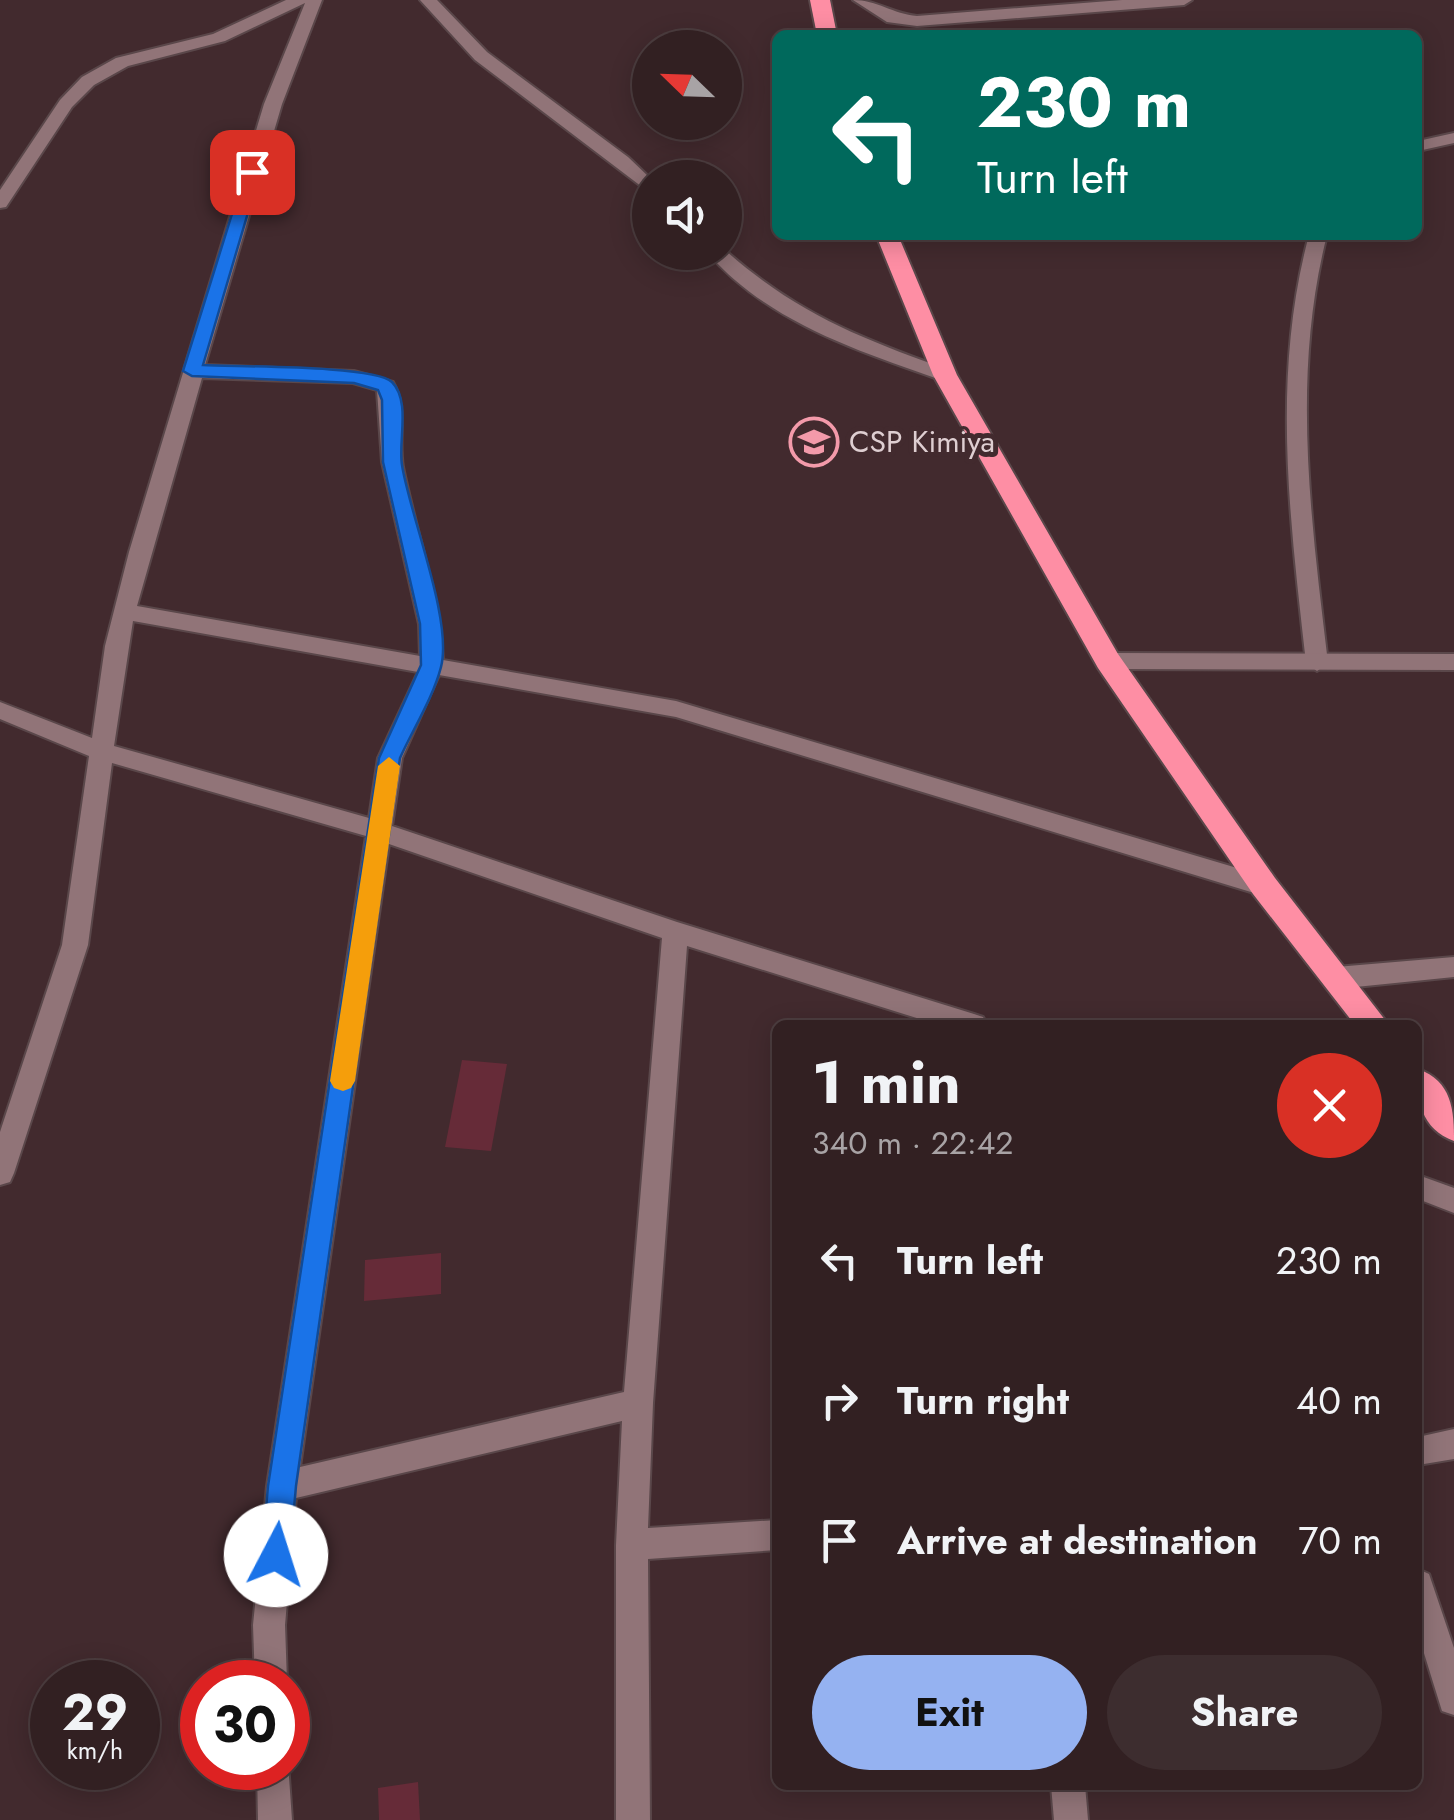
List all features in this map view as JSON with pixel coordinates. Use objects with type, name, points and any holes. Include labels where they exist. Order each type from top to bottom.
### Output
[{"type":"highway","points":[[820,0],[826,30]]},
{"type":"highway","points":[[890,240],[944,375],[1108,661],[1264,886],[1369,1020]]},
{"type":"highway","points":[[1422,1088],[1454,1127]]},
{"type":"street","points":[[0,204],[66,104],[88,81],[122,62],[219,38],[299,0]]},
{"type":"street","points":[[0,1173],[11,1098],[75,946],[124,612],[272,104],[314,0]]},
{"type":"street","points":[[428,0],[481,56],[632,171]]},
{"type":"street","points":[[860,0],[893,18],[916,22],[1184,0]]},
{"type":"street","points":[[1422,145],[1454,138]]},
{"type":"street","points":[[1316,240],[1304,274],[1297,389],[1301,522],[1317,663]]},
{"type":"street","points":[[736,270],[762,293],[844,339],[944,375]]},
{"type":"street","points":[[192,371],[354,377],[386,386],[392,400],[392,462],[430,624],[432,665],[390,758],[282,1486],[271,1660]]},
{"type":"street","points":[[124,612],[693,713],[1264,886]]},
{"type":"street","points":[[1108,661],[1454,662]]},
{"type":"street","points":[[0,710],[101,751],[380,831],[675,932],[958,1020]]},
{"type":"street","points":[[634,1820],[632,1545],[638,1403],[675,932]]},
{"type":"street","points":[[1336,978],[1454,967]]},
{"type":"street","points":[[1422,1188],[1454,1200]]},
{"type":"street","points":[[282,1486],[638,1403]]},
{"type":"street","points":[[1422,1450],[1454,1444]]},
{"type":"street","points":[[632,1545],[772,1535]]},
{"type":"street","points":[[1422,1598],[1454,1700]]},
{"type":"street","points":[[274,1790],[275,1820]]},
{"type":"street","points":[[1068,1790],[1071,1820]]},
{"type":"building","points":[[462,1060],[507,1064],[491,1151],[445,1147]]},
{"type":"building","points":[[441,1253],[441,1294],[364,1301],[365,1260]]},
{"type":"building","points":[[418,1782],[420,1820],[379,1820],[378,1788]]},
{"type":"slow traffic","points":[[343,1081],[389,766]]},
{"type":"place","name":"CSP Kimiya","points":[[814,442]]},
{"type":"route","points":[[252,172],[192,371],[354,377],[386,386],[392,400],[392,462],[430,624],[432,665],[390,758],[282,1486],[276,1555]]}]
